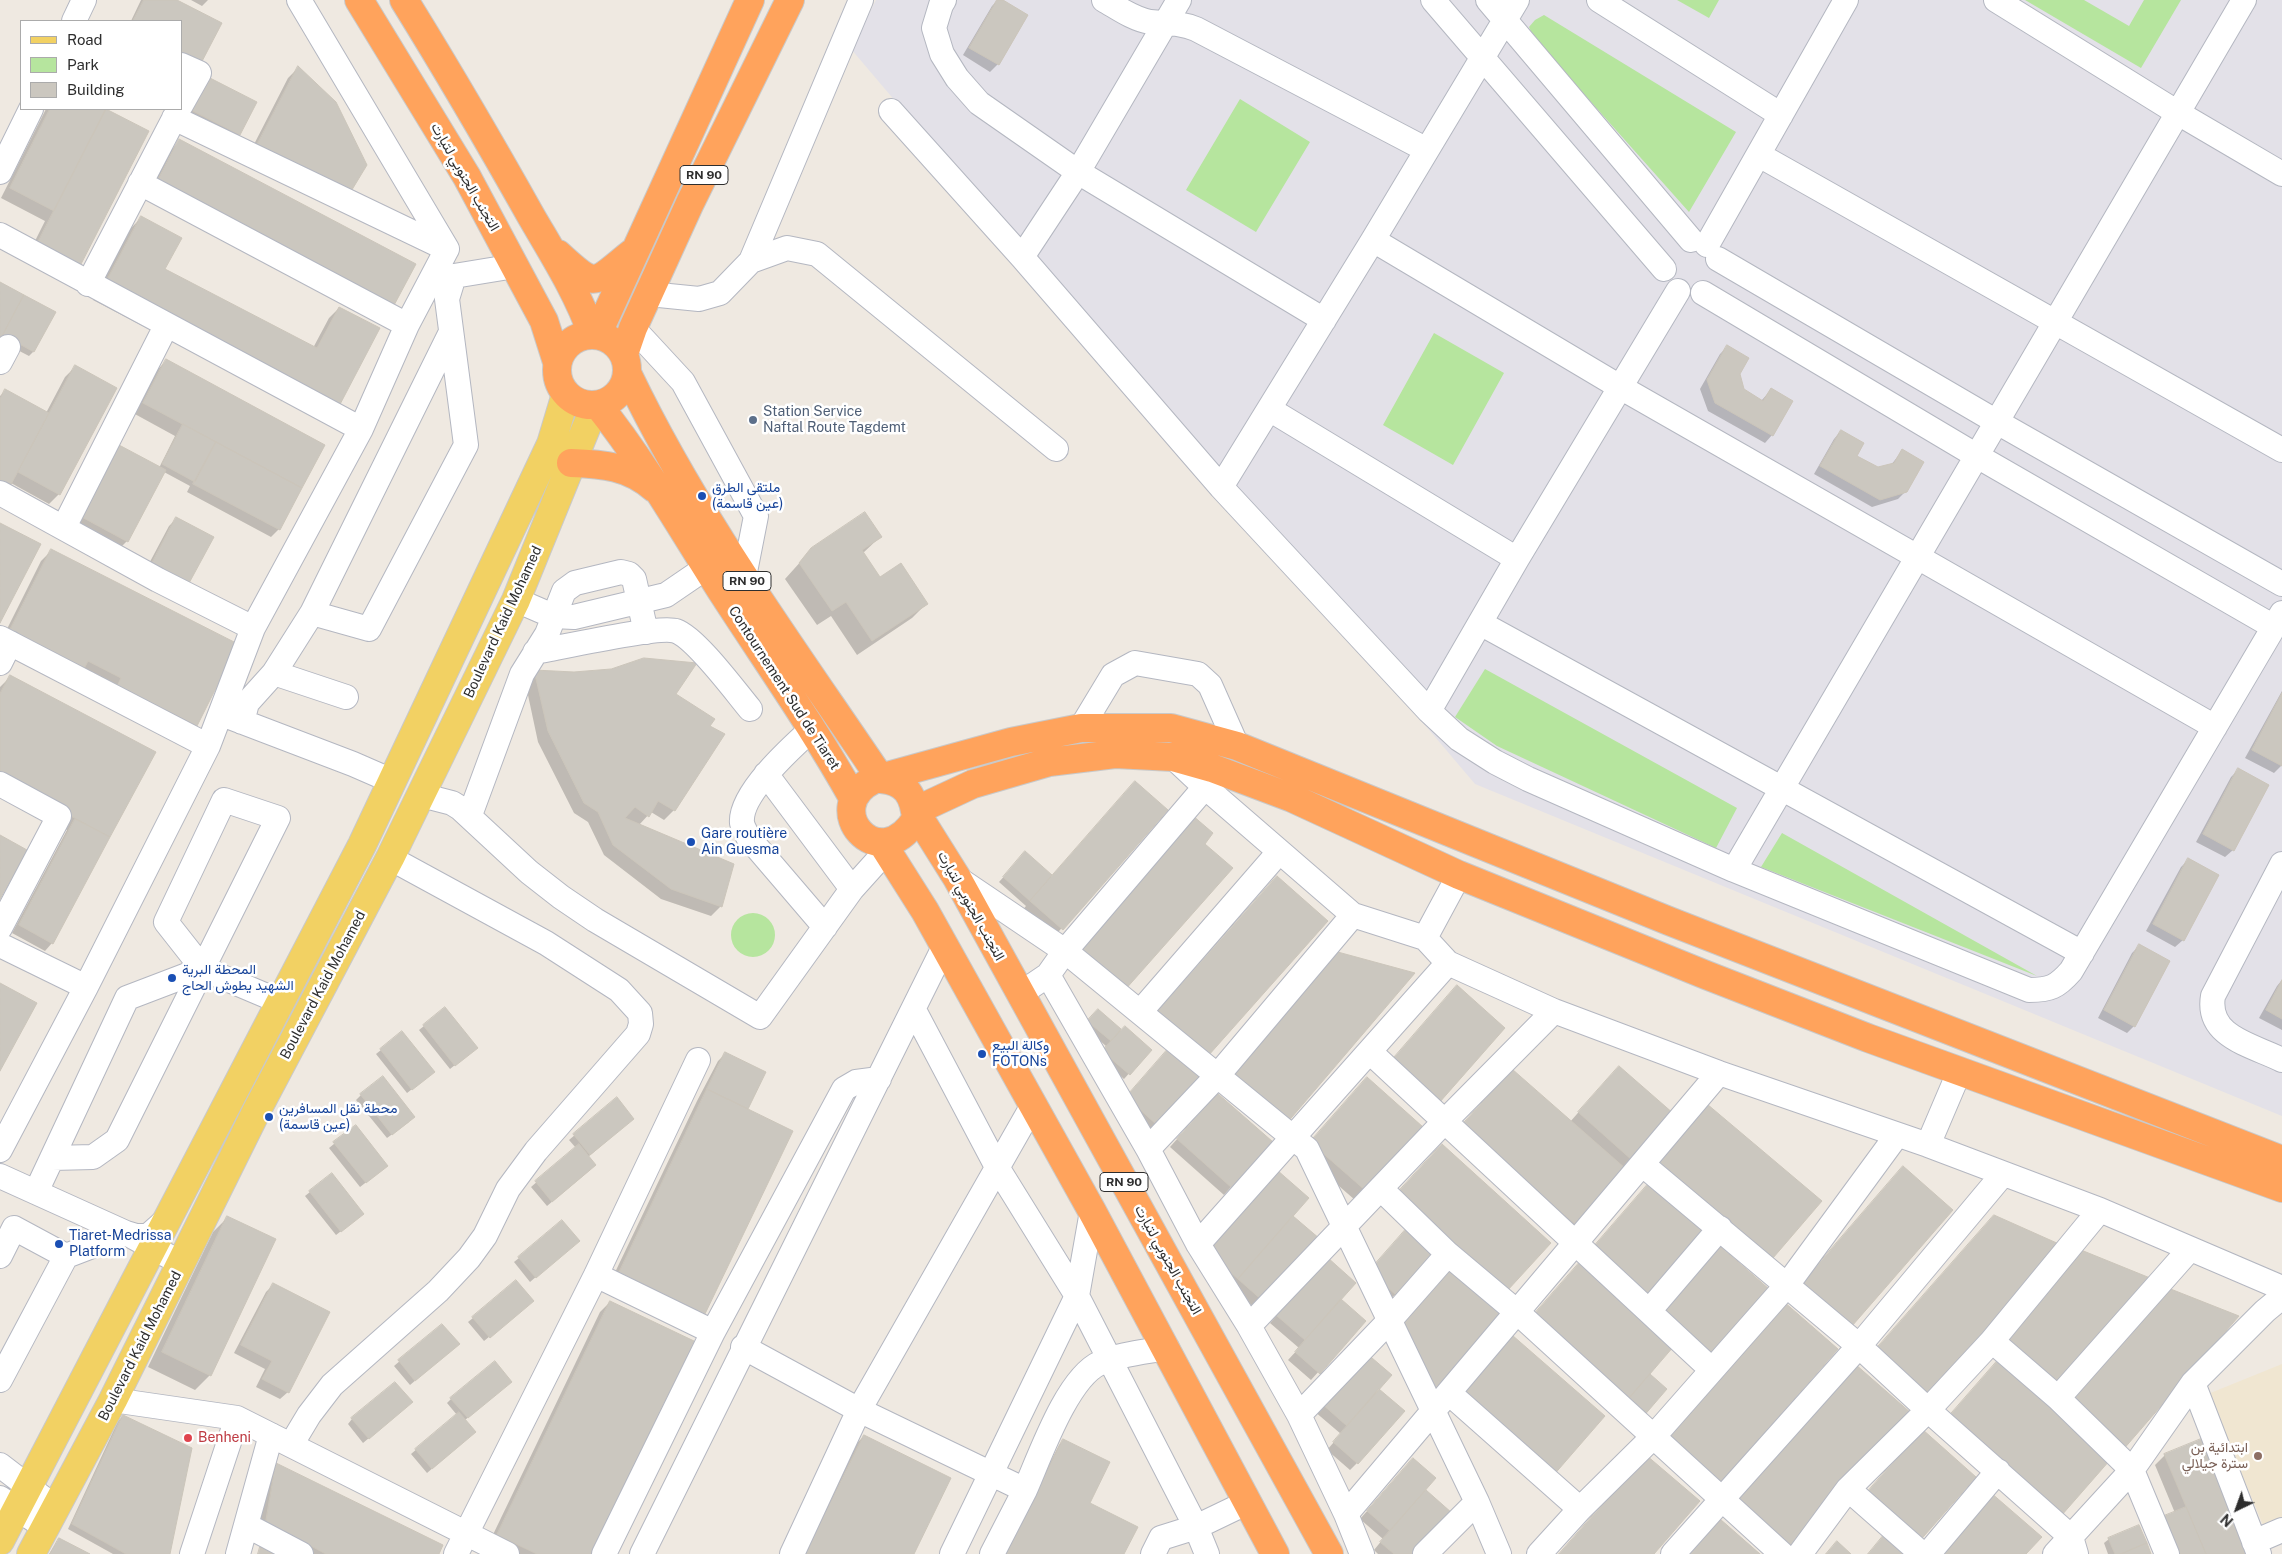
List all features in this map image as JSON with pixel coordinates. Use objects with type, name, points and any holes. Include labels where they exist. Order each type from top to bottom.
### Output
[{"type":"highway","name":"التجنب الجنوبي لتيارت","points":[[359,0],[467,177],[544,321],[557,362]]},
{"type":"highway","points":[[404,0],[468,103],[594,334]]},
{"type":"highway","name":"RN 90","points":[[594,334],[635,251],[750,0]]},
{"type":"highway","name":"RN 90","points":[[790,0],[690,203],[650,294],[632,328],[626,364],[656,432],[688,490],[744,577],[881,779]]},
{"type":"highway","points":[[547,245],[582,276],[590,279],[603,276],[635,251]]},
{"type":"highway","points":[[594,334],[608,338],[617,344],[626,364],[621,392],[607,402],[597,406],[580,403],[566,394],[558,379],[557,362],[561,353],[574,340],[594,334]]},
{"type":"highway","name":"Contournement Sud de Tiaret","points":[[597,406],[636,454],[707,568],[813,728],[853,798]]},
{"type":"highway","points":[[571,464],[616,466],[632,472],[659,492]]},
{"type":"highway","points":[[881,779],[892,780],[905,788],[913,801],[916,819],[909,830],[885,846],[872,841],[856,828],[852,819],[851,808],[853,798],[865,784],[881,779],[1011,742],[1081,728],[1171,728],[1237,746],[1660,917],[2282,1160]]},
{"type":"highway","points":[[915,811],[973,784],[1048,762],[1115,754],[1173,756],[1212,768],[1292,798],[1459,875],[1706,975],[2282,1188]]},
{"type":"highway","name":"التجنب الجنوبي لتيارت","points":[[915,811],[958,878],[1329,1554]]},
{"type":"highway","name":"RN 90","points":[[885,846],[925,911],[1092,1210],[1275,1554]]},
{"type":"main road","name":"Boulevard Kaid Mohamed","points":[[0,1541],[15,1498],[151,1248],[362,846],[551,444],[566,394]]},
{"type":"main road","name":"Boulevard Kaid Mohamed","points":[[31,1554],[113,1400],[257,1110],[390,858],[516,600],[571,464],[597,406]]},
{"type":"street","points":[[299,0],[447,249]]},
{"type":"street","points":[[650,294],[699,299],[720,293],[751,261],[861,0]]},
{"type":"street","points":[[944,0],[934,28],[942,54],[957,78],[979,103],[1078,172],[1324,320]]},
{"type":"street","points":[[1104,0],[1134,17],[1149,22],[1181,23],[1196,29],[1427,150]]},
{"type":"street","points":[[1022,257],[1078,172],[1179,0]]},
{"type":"street","points":[[1433,0],[1664,269],[1671,285],[1678,291],[1686,294],[1703,293],[1711,287],[1717,279],[1719,269],[1706,248],[1511,10],[1488,0]]},
{"type":"street","points":[[1599,0],[1781,115]]},
{"type":"street","points":[[1706,248],[1846,0]]},
{"type":"street","points":[[1996,0],[2178,113],[2282,174]]},
{"type":"street","points":[[1734,870],[2244,0]]},
{"type":"street","points":[[1221,487],[1374,240],[1511,10]]},
{"type":"street","points":[[182,64],[199,73],[182,104]]},
{"type":"street","points":[[0,172],[31,110]]},
{"type":"street","points":[[88,284],[178,111],[447,249]]},
{"type":"street","points":[[890,112],[1022,257],[1221,487],[1429,712],[1459,739],[1495,762],[1734,870],[2029,990],[2046,990],[2060,983],[2071,971],[2082,953],[2278,620],[1977,456],[1703,293]]},
{"type":"street","points":[[1759,155],[2282,450]]},
{"type":"street","points":[[140,183],[407,325]]},
{"type":"street","points":[[0,235],[166,326],[361,429]]},
{"type":"street","points":[[1374,240],[1620,387],[2215,727]]},
{"type":"street","points":[[1664,269],[1667,255],[1684,241],[1706,248],[1997,422],[2282,584]]},
{"type":"street","points":[[751,261],[787,248],[817,254],[1056,449]]},
{"type":"street","points":[[232,718],[253,628],[361,429],[407,325],[447,249]]},
{"type":"street","points":[[312,613],[369,629],[466,445],[447,299],[454,276],[515,266]]},
{"type":"street","points":[[1429,712],[1517,559],[1678,291]]},
{"type":"street","points":[[64,527],[166,326]]},
{"type":"street","points":[[632,328],[683,382],[756,516],[744,577]]},
{"type":"street","points":[[0,1150],[86,987],[208,746],[274,673],[312,613],[452,332]]},
{"type":"street","points":[[1269,409],[1517,559]]},
{"type":"street","points":[[0,493],[158,580],[253,628]]},
{"type":"street","points":[[516,600],[553,616],[574,617],[640,603],[666,595],[707,568]]},
{"type":"street","points":[[470,815],[518,682],[547,634],[560,598],[568,587],[575,583],[621,572],[629,574],[634,579],[646,632]]},
{"type":"street","points":[[1480,623],[2082,953]]},
{"type":"street","points":[[536,652],[646,632],[668,630],[685,636],[750,709]]},
{"type":"street","points":[[3,648],[208,746]]},
{"type":"street","points":[[1081,728],[1113,675],[1135,663],[1198,674],[1210,686],[1237,746]]},
{"type":"street","points":[[274,673],[346,697]]},
{"type":"street","points":[[232,718],[353,764],[392,781]]},
{"type":"street","points":[[813,728],[766,774],[745,807],[742,816],[744,830],[825,928]]},
{"type":"street","points":[[1173,756],[1205,787],[1353,915],[1425,938],[1448,963],[1554,1011],[1897,1135],[1928,1144],[2100,1210],[2282,1288]]},
{"type":"street","points":[[766,774],[852,889]]},
{"type":"street","points":[[0,784],[59,816],[0,928]]},
{"type":"street","points":[[1020,994],[1048,975],[1065,951],[1205,787]]},
{"type":"street","points":[[421,794],[452,803],[470,815],[529,872],[594,920],[760,1017],[885,846]]},
{"type":"street","points":[[52,1158],[93,1157],[117,1140],[203,969],[278,818],[224,800],[166,922],[203,969],[281,1002]]},
{"type":"street","points":[[1140,1012],[1279,852]]},
{"type":"street","points":[[238,1554],[246,1525],[281,1440],[310,1415],[332,1385],[438,1291],[469,1258],[485,1236],[508,1189],[536,1151],[638,1034],[641,1024],[640,1013],[619,990],[546,943],[390,858]]},
{"type":"street","points":[[2282,864],[2214,996],[2211,1008],[2214,1020],[2224,1032],[2282,1060]]},
{"type":"street","points":[[1425,938],[1459,875]]},
{"type":"street","points":[[958,878],[1065,951],[1307,1149],[1478,1502],[1499,1554]]},
{"type":"street","points":[[1148,1149],[1218,1075],[1353,915]]},
{"type":"street","points":[[0,945],[86,987]]},
{"type":"street","points":[[642,1554],[944,948]]},
{"type":"street","points":[[1198,1244],[1448,963]]},
{"type":"street","points":[[36,1192],[128,998],[203,969]]},
{"type":"street","points":[[1048,975],[1148,1149],[1198,1244],[1249,1326],[1299,1414],[1346,1514],[1362,1554]]},
{"type":"street","points":[[914,1010],[997,1167],[1077,1296],[1111,1359],[1208,1554]]},
{"type":"street","points":[[1249,1326],[1444,1122],[1554,1011]]},
{"type":"street","points":[[1370,1052],[1712,1370]]},
{"type":"street","points":[[461,1544],[596,1275],[698,1060]]},
{"type":"street","points":[[1928,1144],[1960,1070]]},
{"type":"street","points":[[1346,1514],[1720,1072]]},
{"type":"street","points":[[604,1554],[713,1332],[844,1089],[856,1082],[879,1079]]},
{"type":"street","points":[[792,1554],[859,1410],[1033,1105]]},
{"type":"street","points":[[1538,1554],[1580,1509],[1654,1436],[1786,1285],[1897,1135]]},
{"type":"street","points":[[1642,1164],[1859,1346],[1998,1471],[2067,1548],[2132,1470],[2193,1383],[2265,1311],[2282,1297]]},
{"type":"street","points":[[1673,1554],[1859,1346],[2003,1174]]},
{"type":"street","points":[[0,1176],[122,1232],[181,1264]]},
{"type":"street","points":[[1381,1188],[1448,1254],[1517,1312],[1724,1499],[1782,1554]]},
{"type":"street","points":[[952,1554],[993,1474],[1077,1296],[1092,1210]]},
{"type":"street","points":[[1800,1554],[1848,1489],[1928,1410],[1992,1341],[2100,1210]]},
{"type":"street","points":[[0,1380],[62,1254],[122,1232],[136,1236],[148,1236],[165,1221]]},
{"type":"street","points":[[0,1256],[14,1228],[62,1254]]},
{"type":"street","points":[[1649,1311],[1720,1228]]},
{"type":"street","points":[[2058,1398],[2190,1249]]},
{"type":"street","points":[[1299,1414],[1390,1320],[1448,1254]]},
{"type":"street","points":[[596,1275],[713,1332]]},
{"type":"street","points":[[1992,1341],[2058,1398],[2132,1470],[2167,1554]]},
{"type":"street","points":[[744,1347],[859,1410],[1025,1490]]},
{"type":"street","points":[[992,1554],[1025,1490],[1070,1392],[1086,1372],[1111,1359],[1167,1348]]},
{"type":"street","points":[[2193,1383],[2256,1548],[2282,1530]]},
{"type":"street","points":[[1449,1393],[1580,1509]]},
{"type":"street","points":[[113,1400],[236,1418],[281,1440],[461,1544],[507,1554]]},
{"type":"street","points":[[192,1554],[236,1418]]},
{"type":"street","points":[[0,1466],[15,1498],[50,1518]]},
{"type":"street","points":[[1928,1554],[1998,1471]]},
{"type":"street","points":[[1848,1489],[1922,1554]]},
{"type":"street","points":[[1153,1554],[1161,1538],[1196,1527],[1248,1502]]},
{"type":"street","points":[[1425,1554],[1478,1502]]},
{"type":"street","points":[[246,1525],[301,1554]]},
{"type":"shaded area","points":[[876,0],[2282,0],[2282,1116],[1475,784],[851,49]]},
{"type":"shaded area","name":"ابتدائية بن سترة جيلالي","points":[[2282,1364],[2282,1517],[2263,1525],[2208,1394]]},
{"type":"green space","points":[[1677,0],[1719,0],[1709,18]]},
{"type":"green space","points":[[2025,0],[2084,0],[2129,26],[2144,0],[2181,0],[2141,68]]},
{"type":"green space","points":[[1544,15],[1736,132],[1689,212],[1534,38],[1529,27],[1535,20]]},
{"type":"green space","points":[[1240,99],[1310,142],[1256,232],[1186,190]]},
{"type":"green space","points":[[1434,333],[1504,373],[1453,465],[1383,425]]},
{"type":"green space","points":[[1485,669],[1737,808],[1716,848],[1497,746],[1455,717]]},
{"type":"green space","points":[[1782,833],[2037,976],[1761,867]]},
{"type":"green space","points":[[757,913],[769,919],[774,926],[774,944],[769,951],[762,956],[749,957],[741,954],[734,947],[731,931],[734,923],[741,916]]},
{"type":"building","points":[[144,0],[177,0],[222,23],[198,69],[182,61],[182,20],[134,20]]},
{"type":"building","points":[[997,0],[1003,0],[1028,15],[999,65],[969,48]]},
{"type":"building","points":[[298,66],[336,102],[367,165],[350,193],[257,145]]},
{"type":"building","points":[[208,77],[257,102],[240,135],[191,110]]},
{"type":"building","points":[[49,110],[105,110],[54,211],[10,188]]},
{"type":"building","points":[[105,110],[149,131],[78,270],[35,248]]},
{"type":"building","points":[[179,139],[416,264],[392,309],[156,184]]},
{"type":"building","points":[[141,216],[182,238],[165,269],[317,348],[339,307],[380,328],[336,412],[102,290]]},
{"type":"building","points":[[0,282],[24,295],[0,340]]},
{"type":"building","points":[[24,295],[56,312],[34,352],[3,335]]},
{"type":"building","points":[[1727,345],[1749,358],[1740,374],[1744,389],[1763,401],[1771,388],[1793,401],[1773,436],[1715,403],[1707,380]]},
{"type":"building","points":[[166,359],[325,445],[302,488],[143,403]]},
{"type":"building","points":[[75,365],[117,388],[60,495],[18,472]]},
{"type":"building","points":[[5,389],[49,413],[8,490],[0,485],[0,399]]},
{"type":"building","points":[[183,424],[216,442],[195,482],[162,464]]},
{"type":"building","points":[[1841,430],[1864,443],[1857,456],[1878,467],[1894,463],[1902,449],[1924,462],[1907,492],[1880,500],[1820,466]]},
{"type":"building","points":[[216,442],[302,488],[280,530],[193,484]]},
{"type":"building","points":[[119,445],[166,470],[128,542],[80,516]]},
{"type":"building","points":[[865,512],[882,537],[862,550],[880,577],[901,563],[928,604],[872,641],[846,602],[832,611],[799,563],[811,548]]},
{"type":"building","points":[[176,517],[214,537],[188,585],[151,565]]},
{"type":"building","points":[[0,523],[41,544],[0,623]]},
{"type":"building","points":[[51,549],[238,644],[197,726],[157,706],[113,695],[121,678],[88,661],[82,673],[7,636]]},
{"type":"building","points":[[644,658],[697,663],[676,694],[715,719],[710,726],[725,734],[675,811],[658,801],[649,817],[635,807],[625,818],[734,864],[722,907],[671,889],[613,845],[598,812],[584,803],[548,731],[534,670],[574,672],[611,669]]},
{"type":"building","points":[[10,675],[156,752],[110,837],[0,778],[0,694]]},
{"type":"building","points":[[2282,693],[2282,766],[2252,750]]},
{"type":"building","points":[[2238,768],[2269,785],[2234,851],[2203,834]]},
{"type":"building","points":[[1135,781],[1168,810],[1063,930],[1030,901]]},
{"type":"building","points":[[1192,815],[1213,833],[1205,844],[1233,868],[1124,991],[1075,948]]},
{"type":"building","points":[[75,819],[110,837],[53,944],[19,925]]},
{"type":"building","points":[[0,835],[27,850],[0,899]]},
{"type":"building","points":[[1025,851],[1052,875],[1030,901],[1003,877]]},
{"type":"building","points":[[2188,858],[2219,875],[2184,941],[2153,924]]},
{"type":"building","points":[[1277,876],[1328,921],[1208,1056],[1157,1011]]},
{"type":"building","points":[[2139,944],[2170,961],[2135,1027],[2104,1010]]},
{"type":"building","points":[[1334,951],[1415,973],[1286,1124],[1229,1075]]},
{"type":"building","points":[[2282,980],[2282,1019],[2266,1010]]},
{"type":"building","points":[[0,983],[37,1003],[0,1071]]},
{"type":"building","points":[[1457,985],[1505,1028],[1439,1103],[1391,1061]]},
{"type":"building","points":[[445,1007],[478,1048],[455,1066],[423,1025]]},
{"type":"building","points":[[1098,1009],[1121,1029],[1111,1041],[1087,1021]]},
{"type":"building","points":[[1125,1026],[1152,1050],[1130,1075],[1102,1051]]},
{"type":"building","points":[[402,1031],[435,1072],[412,1090],[380,1049]]},
{"type":"building","points":[[1167,1050],[1199,1077],[1157,1125],[1126,1097]]},
{"type":"building","points":[[725,1052],[766,1072],[748,1109],[707,1089]]},
{"type":"building","points":[[1619,1066],[1674,1114],[1633,1161],[1578,1112]]},
{"type":"building","points":[[1512,1069],[1626,1169],[1576,1225],[1462,1125]]},
{"type":"building","points":[[383,1076],[415,1117],[392,1135],[360,1094]]},
{"type":"building","points":[[1367,1077],[1423,1127],[1366,1191],[1310,1142]]},
{"type":"building","points":[[707,1089],[793,1131],[703,1318],[617,1277]]},
{"type":"building","points":[[1217,1093],[1273,1142],[1232,1188],[1177,1139]]},
{"type":"building","points":[[617,1097],[634,1119],[590,1155],[573,1134]]},
{"type":"building","points":[[1707,1104],[1822,1201],[1773,1258],[1658,1162]]},
{"type":"building","points":[[356,1125],[388,1166],[366,1183],[333,1142]]},
{"type":"building","points":[[579,1144],[596,1165],[552,1202],[535,1181]]},
{"type":"building","points":[[1442,1144],[1551,1243],[1507,1291],[1398,1192]]},
{"type":"building","points":[[1903,1166],[1953,1210],[1852,1326],[1802,1283]]},
{"type":"building","points":[[1277,1170],[1309,1198],[1238,1279],[1206,1251]]},
{"type":"building","points":[[332,1173],[364,1214],[341,1232],[309,1191]]},
{"type":"building","points":[[1648,1184],[1703,1231],[1643,1300],[1589,1252]]},
{"type":"building","points":[[1994,1215],[2059,1244],[1928,1397],[1876,1349]]},
{"type":"building","points":[[227,1216],[276,1239],[211,1376],[162,1352]]},
{"type":"building","points":[[1293,1216],[1320,1239],[1264,1302],[1238,1279]]},
{"type":"building","points":[[562,1220],[580,1241],[536,1278],[518,1257]]},
{"type":"building","points":[[1406,1229],[1433,1253],[1396,1295],[1369,1271]]},
{"type":"building","points":[[1714,1241],[1769,1289],[1708,1358],[1653,1310]]},
{"type":"building","points":[[2081,1250],[2155,1280],[2058,1392],[2001,1342]]},
{"type":"building","points":[[1327,1257],[1356,1283],[1305,1340],[1276,1315]]},
{"type":"building","points":[[1450,1261],[1481,1287],[1476,1293],[1503,1314],[1433,1391],[1400,1320]]},
{"type":"building","points":[[1579,1263],[1674,1346],[1625,1403],[1529,1320]]},
{"type":"building","points":[[516,1280],[534,1301],[490,1338],[472,1317]]},
{"type":"building","points":[[273,1283],[330,1312],[289,1393],[262,1379],[272,1361],[241,1345]]},
{"type":"building","points":[[2168,1288],[2239,1316],[2122,1451],[2067,1403]]},
{"type":"building","points":[[1341,1299],[1366,1321],[1320,1374],[1295,1352]]},
{"type":"building","points":[[610,1301],[694,1341],[591,1554],[537,1554],[497,1535]]},
{"type":"building","points":[[1783,1301],[1838,1349],[1721,1482],[1666,1435]]},
{"type":"building","points":[[442,1324],[460,1344],[415,1381],[398,1360]]},
{"type":"building","points":[[1512,1335],[1605,1416],[1552,1477],[1459,1395]]},
{"type":"building","points":[[1365,1352],[1392,1375],[1347,1426],[1321,1403]]},
{"type":"building","points":[[1998,1360],[2110,1460],[2061,1516],[1949,1416]]},
{"type":"building","points":[[495,1361],[512,1382],[468,1418],[450,1398]]},
{"type":"building","points":[[1855,1364],[1911,1413],[1793,1548],[1737,1499]]},
{"type":"building","points":[[1650,1374],[1667,1389],[1642,1418],[1625,1403]]},
{"type":"building","points":[[395,1382],[413,1402],[369,1439],[351,1418]]},
{"type":"building","points":[[1379,1389],[1405,1411],[1358,1464],[1333,1442]]},
{"type":"building","points":[[459,1412],[476,1432],[432,1469],[415,1449]]},
{"type":"building","points":[[123,1415],[192,1448],[170,1554],[126,1554],[72,1524]]},
{"type":"building","points":[[1922,1429],[1976,1477],[1917,1544],[1863,1497]]},
{"type":"building","points":[[864,1435],[951,1478],[914,1554],[805,1554]]},
{"type":"building","points":[[1063,1439],[1110,1462],[1090,1503],[1138,1527],[1124,1554],[1006,1554]]},
{"type":"building","points":[[2201,1439],[2250,1554],[2206,1554],[2164,1454]]},
{"type":"building","points":[[1646,1455],[1700,1501],[1654,1554],[1559,1554]]},
{"type":"building","points":[[1413,1458],[1436,1478],[1390,1531],[1367,1511]]},
{"type":"building","points":[[276,1463],[443,1545],[439,1554],[326,1554],[266,1522]]},
{"type":"building","points":[[1426,1490],[1452,1513],[1416,1554],[1394,1554],[1380,1542]]},
{"type":"building","points":[[1990,1492],[2042,1537],[2026,1554],[1935,1554]]},
{"type":"building","points":[[2186,1507],[2206,1554],[2175,1554],[2159,1518]]},
{"type":"building","points":[[1720,1519],[1760,1554],[1689,1554]]},
{"type":"building","points":[[2139,1525],[2147,1543],[2121,1554],[2115,1554],[2108,1538]]},
{"type":"building","points":[[1883,1536],[1904,1554],[1868,1554]]},
{"type":"building","points":[[59,1538],[90,1554],[50,1554]]},
{"type":"building","points":[[1837,1541],[1851,1554],[1826,1554]]},
{"type":"building","points":[[2147,1543],[2151,1554],[2121,1554]]},
{"type":"building","points":[[260,1547],[274,1554],[258,1554]]},
{"type":"place","name":"Station Service Naftal Route Tagdemt","points":[[753,420]]},
{"type":"place","name":"ملتقى الطرق (عين قاسمة)","points":[[702,496]]},
{"type":"place","name":"Gare routière Ain Guesma","points":[[691,842]]},
{"type":"place","name":"المحطة البرية الشهيد يطوش الحاج","points":[[172,978]]},
{"type":"place","name":"وكالة البيع FOTONs","points":[[982,1054]]},
{"type":"place","name":"محطة نقل المسافرين (عين قاسمة)","points":[[269,1117]]},
{"type":"place","name":"Tiaret-Medrissa Platform","points":[[59,1244]]},
{"type":"place","name":"Benheni","points":[[188,1438]]},
{"type":"place","name":"ابتدائية بن سترة جيلالي","points":[[2258,1456]]}]
